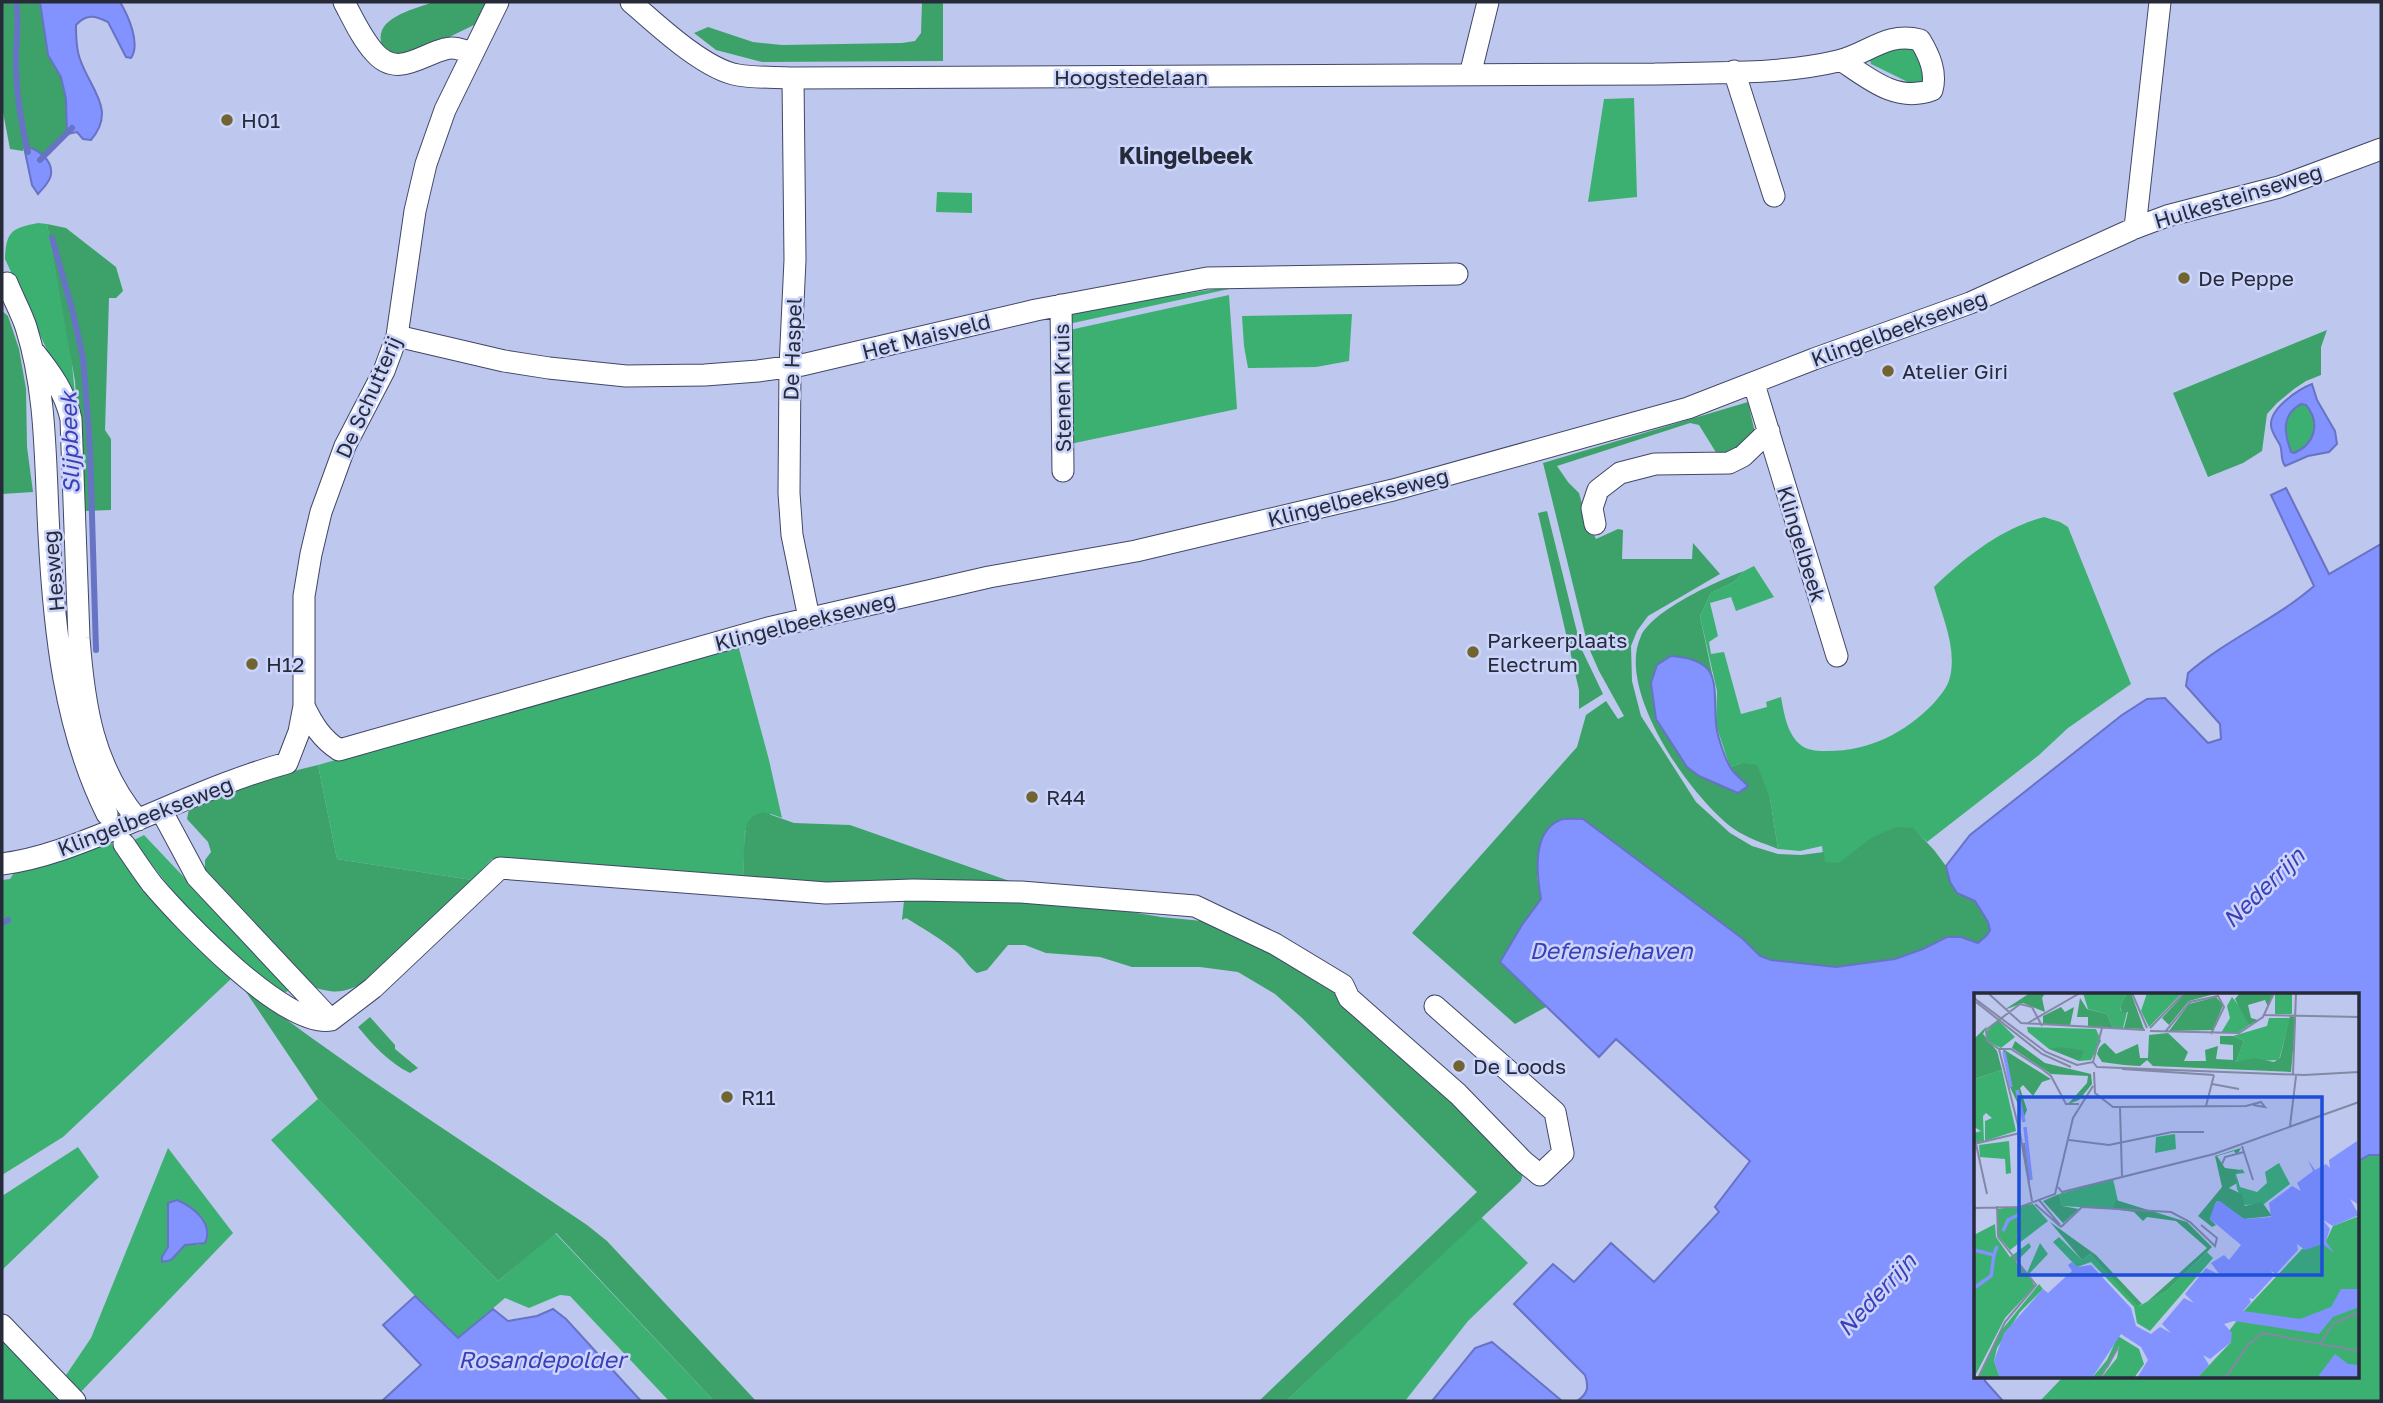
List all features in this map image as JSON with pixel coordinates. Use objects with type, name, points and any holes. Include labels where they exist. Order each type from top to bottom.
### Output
[{"type":"street","points":[[344,2],[374,53],[391,64],[404,65],[446,48],[458,48],[471,53],[498,2]]},
{"type":"street","name":"Hoogstedelaan","points":[[632,2],[657,25],[711,65],[736,75],[793,78],[1655,74],[1787,70],[1841,60]]},
{"type":"street","points":[[1470,75],[1488,2]]},
{"type":"street","points":[[2135,228],[2160,2]]},
{"type":"street","name":"De Schutterij","points":[[287,764],[299,732],[304,706],[303,606],[314,541],[335,471],[384,371],[397,336],[415,211],[426,164],[445,110],[471,53]]},
{"type":"street","points":[[1734,71],[1774,196]]},
{"type":"street","name":"De Haspel","points":[[793,78],[795,260],[788,452],[790,515],[809,618]]},
{"type":"street","name":"Hulkesteinseweg","points":[[2135,228],[2167,216],[2279,187],[2381,149]]},
{"type":"street","name":"Klingelbeekseweg","points":[[304,706],[316,729],[339,750],[809,618],[989,577],[1136,551],[1393,490],[1688,408],[1982,298],[2135,228]]},
{"type":"street","name":"Het Maisveld","points":[[397,336],[504,361],[599,374],[685,376],[790,367],[1061,305],[1207,278],[1457,274]]},
{"type":"street","name":"Hesweg","points":[[4,279],[25,326],[41,408],[53,583],[65,681],[79,744],[107,814]]},
{"type":"street","name":"Stenen Kruis","points":[[1061,305],[1063,471]]},
{"type":"street","points":[[31,348],[58,383],[71,419],[79,638],[92,731],[114,788],[138,820]]},
{"type":"street","name":"Klingelbeek","points":[[1754,384],[1837,656]]},
{"type":"street","points":[[1595,524],[1591,508],[1598,490],[1620,472],[1655,464],[1729,463],[1743,456],[1769,431]]},
{"type":"street","name":"Klingelbeekseweg","points":[[2,864],[68,847],[242,778],[287,764]]},
{"type":"street","points":[[161,810],[197,877],[331,1020]]},
{"type":"street","points":[[124,844],[169,904],[227,961],[268,994],[307,1018],[318,1021],[331,1020],[393,971],[500,868],[827,893],[913,890],[1021,892],[1195,906],[1275,944],[1343,985],[1349,998],[1458,1094],[1540,1175],[1563,1153],[1555,1112],[1435,1006]]},
{"type":"street","points":[[2,1325],[75,1401]]},
{"type":"green space","points":[[2,2],[40,2],[48,55],[61,77],[66,99],[67,134],[43,155],[30,147],[24,147],[23,151],[10,149],[2,107]]},
{"type":"green space","points":[[433,2],[488,2],[476,24],[439,42],[397,56],[383,48],[381,38],[388,22],[405,12]]},
{"type":"green space","points":[[922,2],[943,2],[943,61],[762,62],[716,50],[694,33],[708,27],[753,42],[782,45],[902,43],[915,41],[921,33]]},
{"type":"green space","points":[[1914,44],[1924,71],[1924,84],[1912,84],[1871,64],[1872,57]]},
{"type":"green space","points":[[1634,98],[1637,197],[1588,202],[1604,99]]},
{"type":"green space","points":[[937,192],[972,193],[972,213],[936,212]]},
{"type":"green space","points":[[38,223],[47,224],[71,354],[77,415],[5,259],[7,242],[12,232]]},
{"type":"green space","points":[[47,224],[66,228],[116,267],[123,291],[116,298],[109,298],[105,430],[111,439],[111,510],[84,511],[75,381]]},
{"type":"green space","points":[[1228,287],[1229,289],[1064,325],[1075,311]]},
{"type":"green space","points":[[1229,295],[1237,409],[1070,444],[1065,331]]},
{"type":"green space","points":[[2,311],[8,316],[19,349],[26,389],[27,447],[33,492],[2,494]]},
{"type":"green space","points":[[1352,314],[1349,361],[1316,367],[1248,368],[1242,316]]},
{"type":"green space","points":[[2327,330],[2321,347],[2321,375],[2294,389],[2267,414],[2262,451],[2243,463],[2208,477],[2173,393]]},
{"type":"green space","points":[[1748,402],[1755,433],[1728,456],[1717,454],[1699,425],[1690,423],[1557,466],[1579,493],[1586,518],[1596,539],[1618,529],[1623,530],[1622,559],[1692,559],[1693,543],[1720,574],[1648,616],[1637,631],[1631,646],[1632,681],[1641,716],[1696,802],[1730,833],[1752,846],[1778,854],[1824,852],[1825,862],[1839,863],[1871,838],[1896,827],[1913,828],[1946,866],[1950,882],[1957,893],[1975,901],[1990,930],[1978,943],[1961,937],[1946,937],[1895,959],[1836,967],[1771,960],[1760,956],[1742,939],[1582,819],[1539,852],[1537,876],[1541,899],[1500,962],[1546,1007],[1515,1024],[1412,933],[1577,747],[1586,715],[1606,701],[1618,719],[1624,716],[1588,646],[1543,463]]},
{"type":"green space","points":[[2301,404],[2306,405],[2311,412],[2314,432],[2307,444],[2294,453],[2288,445],[2285,431],[2290,413]]},
{"type":"green space","points":[[1547,511],[1581,648],[1603,694],[1579,709],[1579,690],[1538,513]]},
{"type":"green space","points":[[2044,517],[2068,527],[2131,684],[2068,728],[2039,755],[1927,842],[1913,829],[1853,854],[1840,863],[1824,863],[1822,846],[1800,851],[1778,849],[1770,798],[1742,763],[1730,767],[1716,725],[1717,691],[1700,616],[1711,593],[1734,582],[1744,571],[1754,566],[1774,597],[1736,611],[1731,597],[1710,603],[1718,636],[1709,642],[1711,654],[1724,652],[1741,714],[1767,707],[1766,702],[1781,697],[1790,730],[1802,746],[1821,751],[1858,748],[1872,744],[1911,724],[1933,704],[1947,684],[1952,654],[1934,587],[1958,565],[1999,536]]},
{"type":"green space","points":[[1744,571],[1734,582],[1711,593],[1700,616],[1713,678],[1702,664],[1651,683],[1656,719],[1687,767],[1738,793],[1747,786],[1730,767],[1742,763],[1757,765],[1770,798],[1778,849],[1734,829],[1698,793],[1662,741],[1648,713],[1639,685],[1636,659],[1641,636],[1648,626],[1658,616],[1687,598]]},
{"type":"green space","points":[[738,645],[782,818],[771,814],[745,831],[743,880],[492,859],[472,880],[337,859],[318,765]]},
{"type":"green space","points":[[318,765],[337,859],[472,880],[369,980],[342,991],[313,987],[205,872],[205,860],[211,852],[208,842],[187,819],[189,809],[205,802]]},
{"type":"green space","points":[[763,812],[794,823],[850,825],[1021,885],[743,880],[746,826],[751,818]]},
{"type":"green space","points":[[144,835],[288,987],[288,991],[284,993],[241,960],[184,904],[134,840]]},
{"type":"green space","points":[[110,841],[167,914],[232,978],[63,1137],[2,1175],[2,880],[10,879],[15,871]]},
{"type":"green space","points":[[1054,899],[1202,921],[1257,942],[1325,980],[1524,1170],[1521,1181],[1286,1401],[1259,1401],[1477,1192],[1302,1018],[1275,994],[1238,972],[1200,967],[1132,967],[1100,957],[1046,953],[1025,945],[1008,945],[987,970],[977,973],[946,943],[906,918],[902,920],[904,901]]},
{"type":"green space","points":[[242,986],[369,1079],[607,1241],[756,1401],[714,1401],[556,1233],[498,1281],[318,1099]]},
{"type":"green space","points":[[370,1017],[395,1045],[395,1049],[418,1068],[410,1073],[388,1059],[376,1047],[358,1027]]},
{"type":"green space","points":[[318,1099],[498,1281],[555,1233],[714,1401],[669,1401],[570,1296],[560,1295],[529,1308],[505,1298],[458,1338],[415,1296],[271,1140]]},
{"type":"green space","points":[[78,1147],[99,1177],[2,1270],[2,1196]]},
{"type":"green space","points":[[168,1148],[233,1233],[77,1396],[62,1381],[91,1338]],"holes":[[[168,1203],[184,1203],[202,1218],[199,1245],[185,1245],[171,1260],[162,1257],[168,1247]]]},
{"type":"green space","points":[[2369,1155],[2381,1155],[2381,1401],[2040,1401],[2062,1378],[2358,1378],[2358,1161]]},
{"type":"green space","points":[[1481,1217],[1528,1263],[1468,1321],[1405,1401],[1286,1401]]},
{"type":"green space","points":[[2,1328],[72,1401],[2,1401]]},
{"type":"water","points":[[40,2],[120,2],[130,22],[135,45],[131,58],[126,57],[108,22],[91,17],[76,25],[79,55],[102,109],[102,119],[91,140],[83,139],[77,132],[67,134],[66,99],[61,77],[48,55]]},
{"type":"water","points":[[24,147],[43,155],[51,169],[50,179],[38,194],[32,185]]},
{"type":"water","points":[[2312,384],[2317,400],[2335,431],[2337,444],[2329,452],[2308,456],[2285,466],[2280,445],[2271,428],[2272,419],[2286,400]],"holes":[[[2301,404],[2306,405],[2311,412],[2314,432],[2307,444],[2294,453],[2291,452],[2287,438],[2287,419],[2295,408]]]},
{"type":"water","points":[[2286,488],[2329,574],[2381,544],[2381,1155],[2369,1155],[2358,1161],[2358,993],[1974,993],[1974,1378],[1985,1378],[2003,1401],[1577,1401],[1587,1390],[1585,1375],[1514,1304],[1553,1264],[1574,1282],[1611,1243],[1654,1282],[1719,1212],[1715,1207],[1750,1161],[1616,1039],[1599,1057],[1500,962],[1541,899],[1538,855],[1544,834],[1560,820],[1583,819],[1743,939],[1760,956],[1771,960],[1836,967],[1895,959],[1947,937],[1961,937],[1978,943],[1990,930],[1988,922],[1975,901],[1957,893],[1950,882],[1946,866],[1970,835],[2122,715],[2147,699],[2165,698],[2208,743],[2221,739],[2220,724],[2186,686],[2188,673],[2314,586],[2271,495]]},
{"type":"water","points":[[1671,656],[1700,663],[1712,676],[1716,728],[1722,747],[1732,770],[1748,786],[1738,793],[1699,776],[1687,767],[1656,719],[1651,683],[1657,665]]},
{"type":"water","points":[[177,1200],[201,1217],[207,1229],[207,1236],[205,1243],[185,1245],[171,1260],[162,1262],[168,1247],[168,1203]]},
{"type":"water","name":"Rosandepolder","points":[[415,1296],[458,1338],[493,1309],[508,1321],[537,1316],[553,1309],[566,1319],[641,1401],[382,1401],[421,1365],[383,1325]]},
{"type":"water","points":[[1492,1342],[1562,1401],[1432,1401],[1475,1348]]},
{"type":"waterway","name":"Slijpbeek","points":[[16,2],[17,90],[28,152]]},
{"type":"waterway","points":[[40,160],[72,128]]},
{"type":"waterway","name":"Slijpbeek","points":[[52,238],[83,358],[90,448],[96,650]]},
{"type":"waterway","name":"Slijpbeek","points":[[2,923],[8,920]]},
{"type":"place","name":"H01","points":[[227,120]]},
{"type":"place","name":"De Peppe","points":[[2184,278]]},
{"type":"place","name":"Atelier Giri","points":[[1888,371]]},
{"type":"place","name":"Parkeerplaats Electrum","points":[[1473,652]]},
{"type":"place","name":"H12","points":[[252,664]]},
{"type":"place","name":"R44","points":[[1032,797]]},
{"type":"place","name":"De Loods","points":[[1459,1066]]},
{"type":"place","name":"R11","points":[[727,1097]]},
{"type":"district","name":"Klingelbeek","points":[[1186,155]]},
{"type":"water label","name":"Nederrijn","points":[[2263,887]]},
{"type":"water label","name":"Defensiehaven","points":[[1611,950]]},
{"type":"water label","name":"Nederrijn","points":[[1876,1294]]}]
